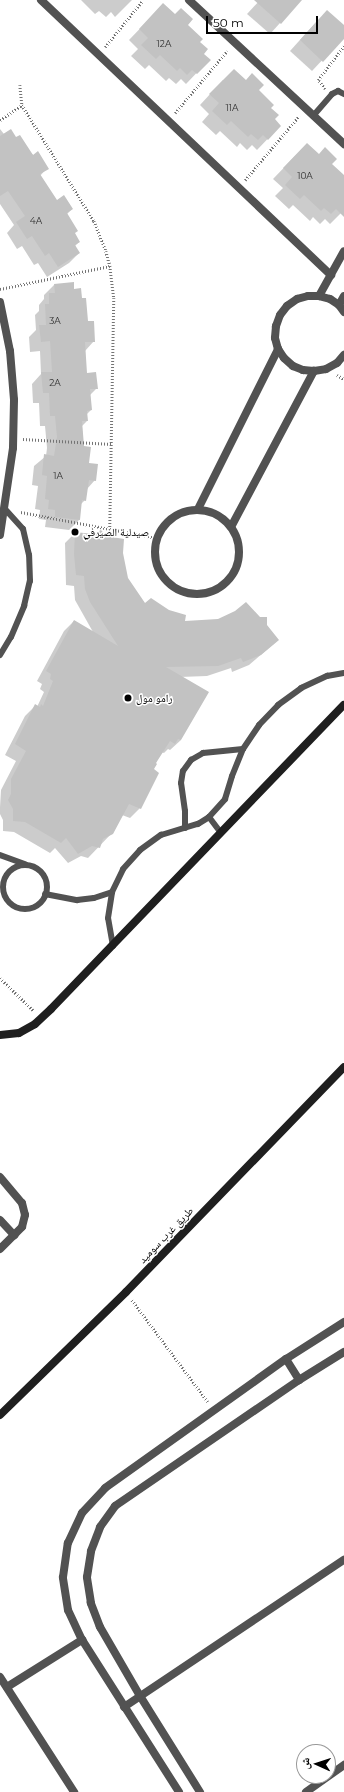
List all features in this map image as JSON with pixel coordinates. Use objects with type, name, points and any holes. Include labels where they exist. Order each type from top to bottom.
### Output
[{"type":"street","points":[[41,0],[331,275]]},
{"type":"street","points":[[189,0],[344,144]]},
{"type":"street","points":[[320,296],[344,251]]},
{"type":"street","points":[[344,296],[341,309],[330,299],[320,296],[308,296],[297,299],[287,306],[280,315],[276,326],[275,338],[278,349],[284,358],[293,366],[303,370],[314,372],[326,369],[337,362],[344,355]]},
{"type":"street","points":[[0,302],[10,351],[14,400],[14,438],[5,509],[0,535]]},
{"type":"street","points":[[198,509],[278,349]]},
{"type":"street","points":[[231,527],[314,372]]},
{"type":"street","points":[[198,509],[211,512],[222,518],[231,527],[239,552],[237,565],[231,577],[222,586],[203,593],[183,592],[172,586],[163,576],[157,564],[155,551],[157,538],[164,526],[173,517],[185,511],[198,509]]},
{"type":"street","points":[[0,1035],[19,1032],[35,1024],[42,1018],[344,705]]},
{"type":"street","name":"طريق غرب سوميد","points":[[0,1415],[126,1292],[344,1067]]},
{"type":"street","points":[[0,1177],[22,1203],[25,1221],[22,1227],[0,1249]]},
{"type":"street","points":[[0,1220],[14,1235]]},
{"type":"street","points":[[179,1792],[82,1640],[68,1610],[63,1577],[68,1543],[82,1513],[105,1488],[286,1359],[344,1322]]},
{"type":"street","points":[[200,1792],[140,1696],[100,1627],[91,1603],[88,1577],[91,1551],[100,1527],[115,1506],[300,1380],[344,1352]]},
{"type":"street","points":[[286,1359],[300,1380]]},
{"type":"street","points":[[124,1706],[344,1560]]},
{"type":"street","points":[[7,1687],[82,1640]]},
{"type":"street","points":[[0,1677],[74,1792]]},
{"type":"street","points":[[306,1792],[344,1765]]},
{"type":"lane","points":[[313,116],[332,94],[338,91],[344,94]]},
{"type":"lane","points":[[0,655],[11,637],[24,606],[30,581],[29,555],[23,529],[5,509]]},
{"type":"lane","points":[[113,946],[108,918],[112,892],[123,869],[140,850],[161,835],[198,824],[209,817],[225,799],[232,776],[244,749],[259,725],[278,705],[301,688],[327,676],[344,673]]},
{"type":"lane","points":[[185,828],[185,811],[181,783],[184,770],[191,760],[202,753],[244,749]]},
{"type":"lane","points":[[209,817],[222,833]]},
{"type":"lane","points":[[0,855],[26,864],[41,872],[45,878],[47,886],[45,894],[35,906],[28,909],[19,908],[7,899],[3,883],[11,870],[26,864]]},
{"type":"lane","points":[[45,894],[77,900],[94,898],[112,892]]},
{"type":"lane","points":[[0,901],[12,904]]},
{"type":"path","points":[[99,55],[143,0]]},
{"type":"path","points":[[168,121],[234,42]]},
{"type":"path","points":[[332,94],[318,80],[344,46]]},
{"type":"path","points":[[20,85],[22,105],[94,221],[106,251],[110,266],[114,298],[110,529]]},
{"type":"path","points":[[0,120],[22,105]]},
{"type":"path","points":[[238,188],[305,109]]},
{"type":"path","points":[[0,289],[110,266]]},
{"type":"path","points":[[14,438],[112,444]]},
{"type":"path","points":[[5,509],[157,538]]},
{"type":"path","points":[[0,978],[42,1018]]},
{"type":"path","points":[[126,1292],[214,1410]]},
{"type":"building","points":[[254,0],[302,0],[281,24]]},
{"type":"building","points":[[163,3],[175,14],[181,8],[193,19],[188,25],[203,39],[200,42],[208,49],[204,54],[211,60],[197,74],[192,70],[187,75],[180,68],[177,71],[160,55],[156,59],[141,45],[148,38],[139,29]]},
{"type":"building","points":[[327,10],[344,25],[344,39],[323,62],[300,40]]},
{"type":"building","points":[[234,69],[246,80],[252,73],[264,85],[259,90],[274,105],[271,108],[279,115],[275,119],[281,126],[268,140],[263,135],[258,140],[251,134],[248,137],[231,121],[227,125],[212,111],[219,103],[209,94]]},
{"type":"building","points":[[11,129],[16,137],[20,135],[33,155],[38,151],[49,169],[40,174],[57,200],[64,195],[73,209],[67,213],[78,231],[75,233],[80,242],[75,245],[80,253],[58,267],[49,253],[45,256],[32,236],[27,239],[16,222],[25,216],[8,191],[0,196],[0,136]]},
{"type":"building","points":[[307,143],[319,154],[325,147],[337,159],[332,164],[344,175],[344,217],[336,209],[331,214],[324,208],[321,211],[304,195],[300,199],[285,185],[292,177],[283,168]]},
{"type":"building","points":[[74,282],[74,289],[81,288],[82,298],[86,298],[88,321],[94,321],[95,342],[85,342],[87,373],[96,372],[98,389],[90,389],[92,410],[87,411],[88,421],[82,421],[84,446],[91,447],[89,463],[98,464],[96,481],[89,480],[86,501],[82,500],[80,520],[55,517],[55,510],[48,509],[49,500],[45,499],[47,476],[42,475],[44,454],[54,456],[57,437],[55,416],[50,416],[49,393],[43,393],[41,372],[52,372],[50,341],[41,342],[39,325],[46,325],[45,304],[49,304],[49,293],[55,293],[54,284]]},
{"type":"building","name":"رامو مول","points":[[101,530],[106,536],[124,539],[123,553],[128,578],[145,603],[151,598],[169,610],[186,615],[185,621],[218,619],[235,611],[246,602],[260,617],[267,617],[267,625],[279,640],[261,655],[243,662],[241,658],[218,666],[166,667],[209,692],[181,740],[178,739],[175,744],[170,741],[156,763],[157,764],[154,769],[159,773],[141,809],[129,804],[113,834],[103,839],[100,848],[92,846],[78,854],[66,838],[61,843],[25,822],[13,821],[13,809],[8,800],[11,794],[11,779],[26,751],[15,744],[35,704],[40,707],[41,704],[43,706],[53,681],[50,679],[51,674],[46,671],[74,620],[118,646],[90,602],[85,589],[84,576],[76,575],[74,554],[75,532],[93,534]]},
{"type":"place","name":"صيدلية الصيرفي","points":[[75,532]]},
{"type":"place","name":"رامو مول","points":[[128,698]]}]
